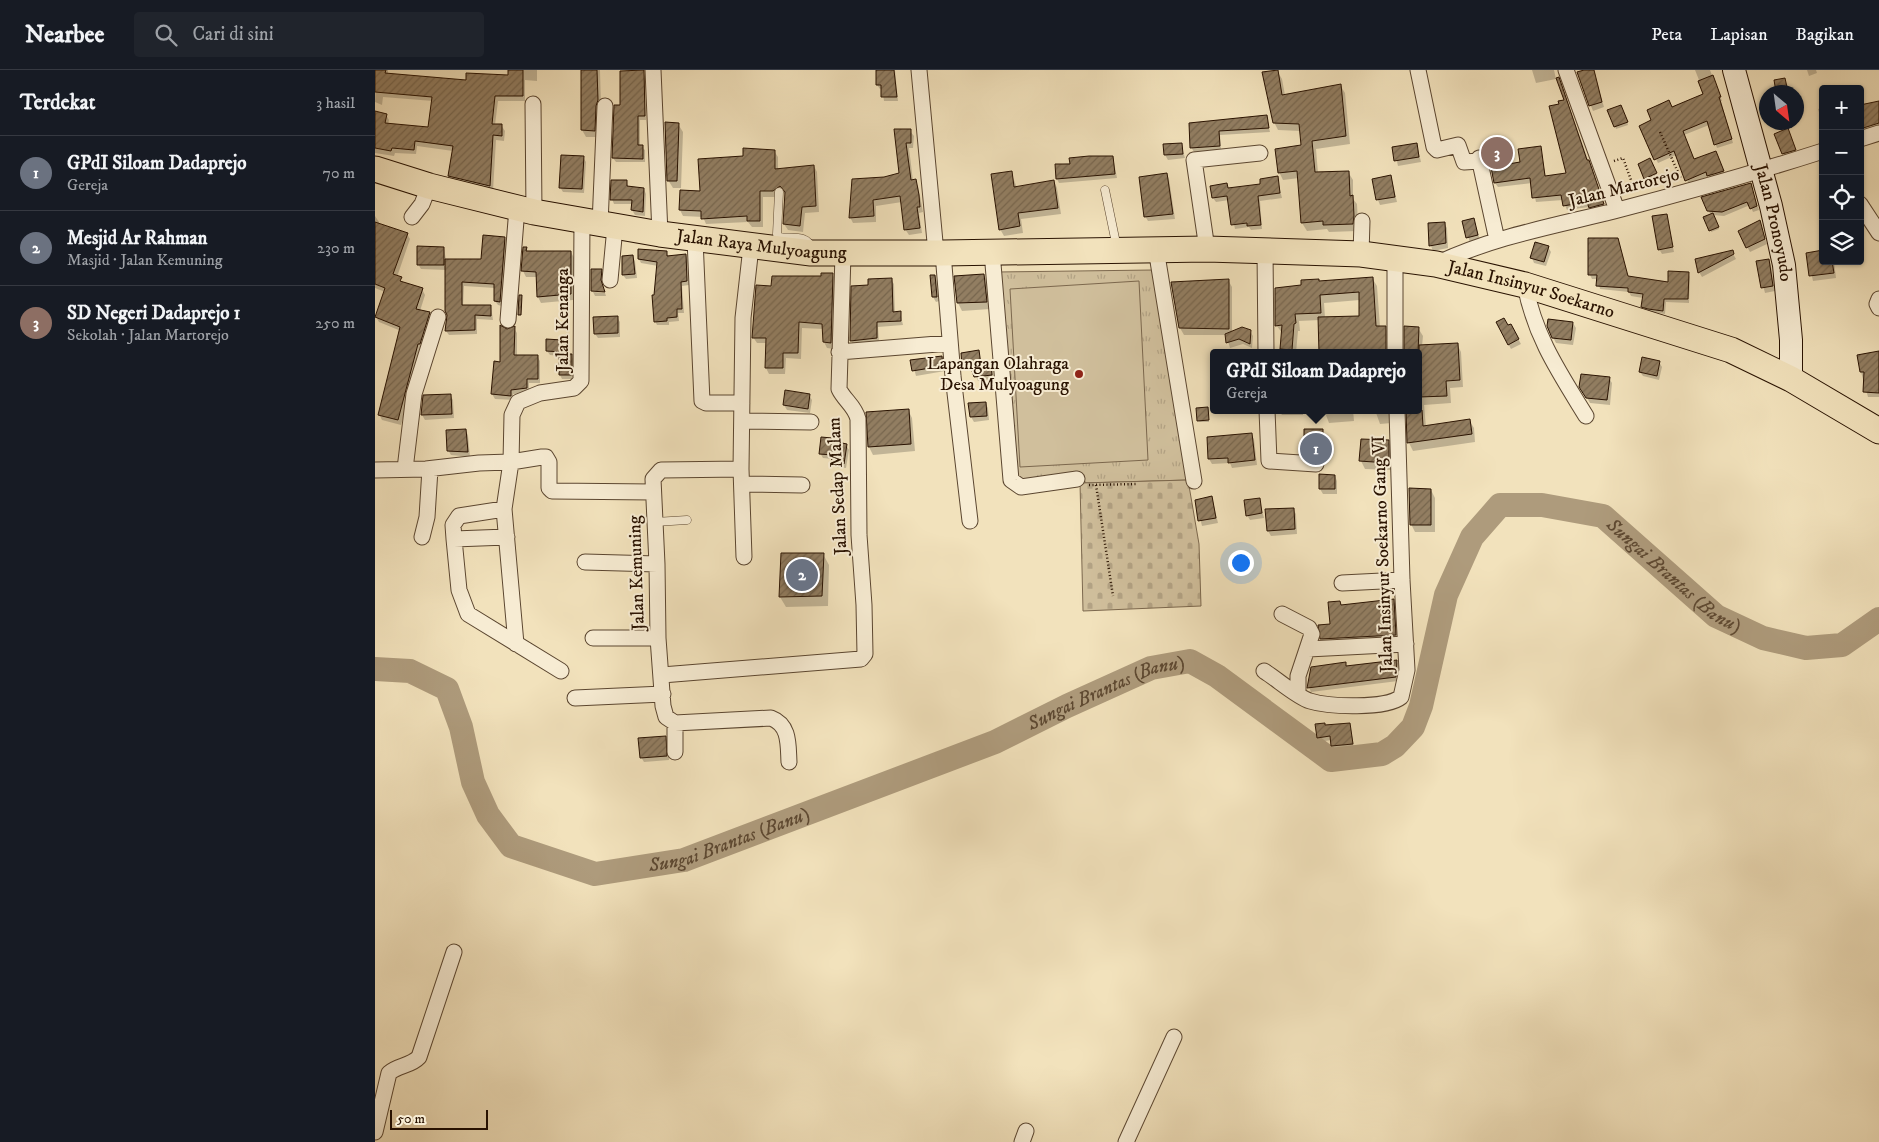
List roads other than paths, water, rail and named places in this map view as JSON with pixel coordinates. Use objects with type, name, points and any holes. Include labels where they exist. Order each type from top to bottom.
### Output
[{"type":"main road","name":"Jalan Pronoyudo","points":[[1734,70],[1771,206],[1784,265],[1791,340],[1791,379]]},
{"type":"main road","name":"Jalan Raya Mulyoagung","points":[[375,170],[429,186],[525,210],[660,234],[751,247],[843,254],[939,254],[1156,249]]},
{"type":"main road","name":"Jalan Insinyur Soekarno","points":[[1156,249],[1265,250],[1395,257],[1436,264],[1525,286],[1731,350],[1791,379],[1879,431]]},
{"type":"street","points":[[653,70],[660,234]]},
{"type":"street","points":[[919,70],[970,521]]},
{"type":"street","points":[[1418,70],[1435,149],[1458,145],[1464,162],[1480,159],[1497,240]]},
{"type":"street","points":[[1566,70],[1617,210]]},
{"type":"street","points":[[508,320],[525,210],[533,104]]},
{"type":"street","points":[[605,106],[599,224],[610,280]]},
{"type":"street","points":[[1864,138],[1879,133]]},
{"type":"street","name":"Jalan Martorejo","points":[[1436,264],[1461,252],[1497,240],[1687,192],[1819,152]]},
{"type":"street","points":[[1207,249],[1194,160],[1260,153]]},
{"type":"street","points":[[411,217],[422,204],[429,186]]},
{"type":"street","points":[[1864,210],[1879,234]]},
{"type":"street","points":[[1361,221],[1361,254]]},
{"type":"street","name":"Jalan Kenanga","points":[[511,462],[512,415],[518,402],[540,393],[574,388],[581,381],[599,224]]},
{"type":"street","points":[[695,239],[702,400],[706,403],[742,403]]},
{"type":"street","points":[[744,557],[742,476],[743,318],[751,247]]},
{"type":"street","points":[[1156,249],[1194,481]]},
{"type":"street","points":[[1265,250],[1266,349]]},
{"type":"street","points":[[992,252],[1011,480],[1021,486],[1077,479]]},
{"type":"street","name":"Jalan Sedap Malam","points":[[662,676],[861,659],[865,654],[859,535],[857,419],[854,408],[845,400],[839,389],[843,254]]},
{"type":"street","points":[[1395,257],[1395,349]]},
{"type":"street","points":[[1525,286],[1531,314],[1540,338],[1586,416]]},
{"type":"street","points":[[1879,299],[1877,304],[1879,308]]},
{"type":"street","points":[[405,469],[414,394],[437,317]]},
{"type":"street","points":[[839,352],[950,342]]},
{"type":"street","points":[[1267,414],[1269,461],[1316,464]]},
{"type":"street","name":"Jalan Insinyur Soekarno Gang VI","points":[[1298,694],[1311,702],[1332,704],[1388,704],[1401,697],[1407,670],[1402,580],[1397,414]]},
{"type":"street","points":[[742,421],[811,422]]},
{"type":"street","points":[[375,470],[430,469],[546,457],[549,462],[549,488],[554,492],[653,492]]},
{"type":"street","points":[[511,462],[503,509],[516,644]]},
{"type":"street","points":[[422,537],[427,517],[430,469]]},
{"type":"street","name":"Jalan Kemuning","points":[[675,723],[666,717],[663,712],[658,638],[653,479],[661,470],[742,476],[802,485]]},
{"type":"street","points":[[503,509],[459,516],[453,525],[459,590],[468,614],[561,671]]},
{"type":"street","points":[[454,539],[507,537]]},
{"type":"street","points":[[585,562],[657,564]]},
{"type":"street","points":[[1342,583],[1402,580]]},
{"type":"street","points":[[1282,614],[1311,630],[1313,634],[1298,676],[1298,694]]},
{"type":"street","points":[[593,638],[658,638]]},
{"type":"street","points":[[1308,649],[1406,644]]},
{"type":"street","points":[[1264,671],[1298,694]]},
{"type":"street","points":[[575,698],[663,694]]},
{"type":"street","points":[[675,752],[675,723],[771,718],[777,720],[785,731],[789,762]]},
{"type":"street","points":[[375,1132],[389,1073],[400,1066],[414,1062],[419,1057],[454,952]]},
{"type":"street","points":[[1126,1142],[1174,1037]]},
{"type":"lane","points":[[1105,190],[1117,250]]},
{"type":"lane","points":[[779,192],[777,234],[779,237],[808,241],[811,253]]},
{"type":"lane","points":[[655,522],[687,520]]},
{"type":"waterway","name":"Sungai Brantas (Banu)","points":[[375,669],[410,671],[447,689],[461,727],[473,782],[488,815],[511,846],[595,874],[684,860],[995,742],[1067,706],[1151,668],[1190,661],[1217,676],[1331,760],[1382,754],[1395,746],[1413,727],[1421,706],[1446,595],[1472,537],[1500,505],[1542,505],[1603,516],[1716,616],[1763,638],[1806,648],[1842,645],[1879,619]]},
{"type":"place","name":"SD Negeri Dadaprejo 1","points":[[1497,153]]},
{"type":"place","name":"Lapangan Olahraga Desa Mulyoagung","points":[[1079,374]]},
{"type":"place","name":"GPdI Siloam Dadaprejo","points":[[1316,449]]},
{"type":"place","name":"Mesjid Ar Rahman","points":[[802,575]]}]
